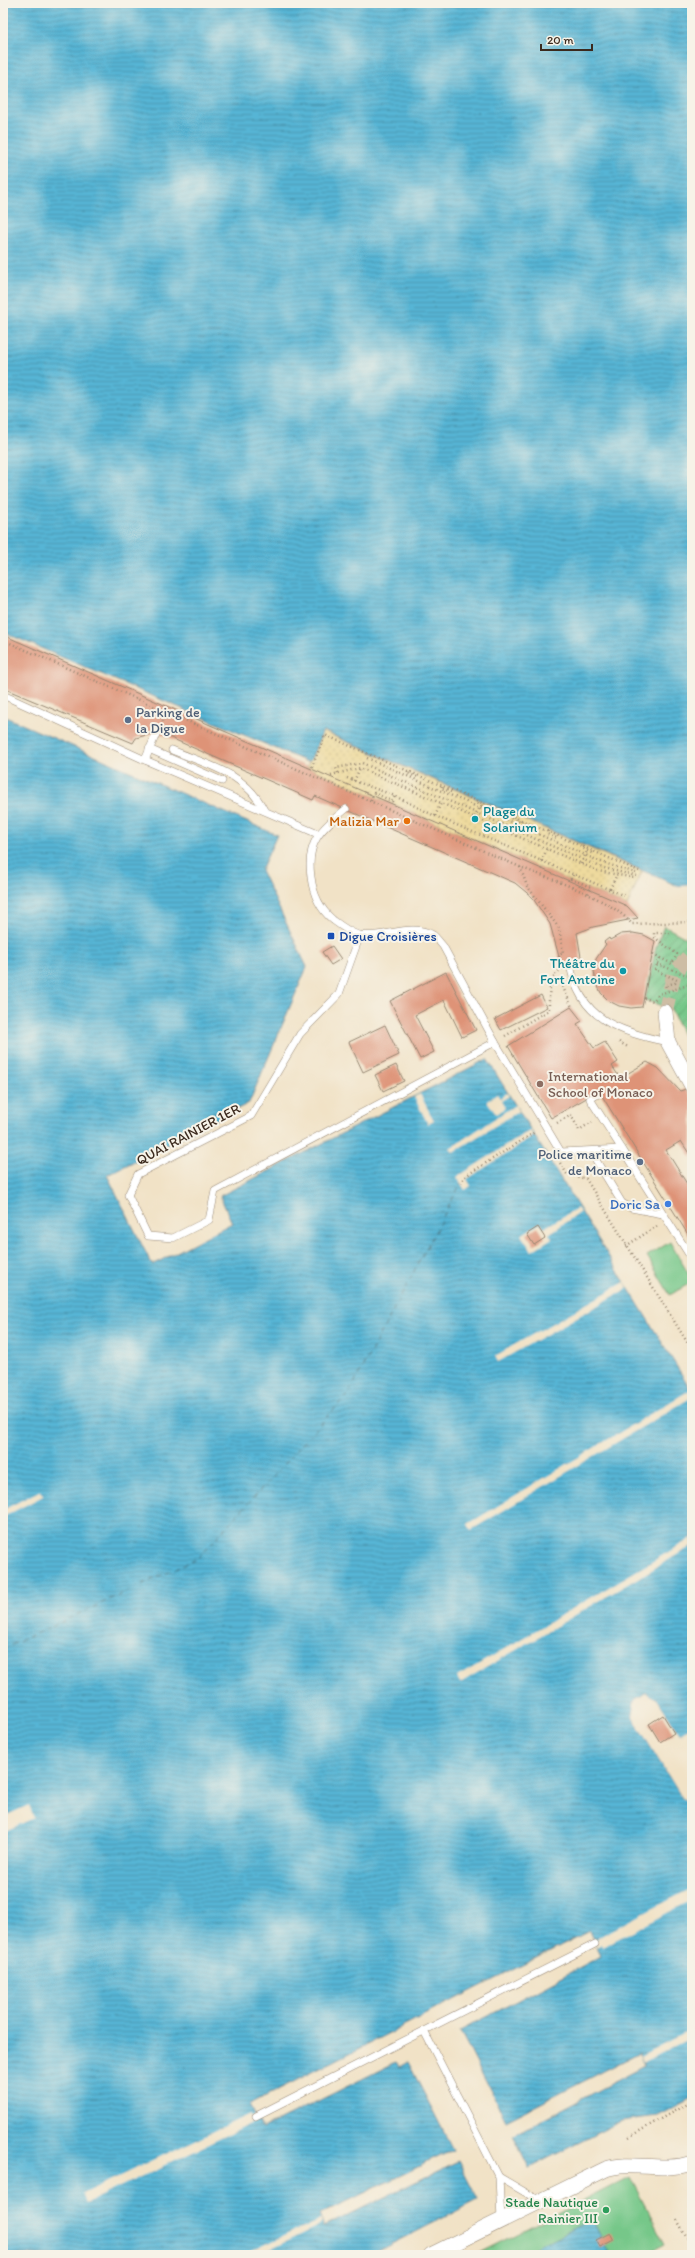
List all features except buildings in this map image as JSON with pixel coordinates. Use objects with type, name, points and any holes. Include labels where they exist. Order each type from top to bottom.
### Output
[{"type":"street","points":[[665,1012],[668,1042],[692,1086]]},
{"type":"street","points":[[432,2255],[611,2167],[660,2168],[692,2163]]},
{"type":"lane","points":[[3,696],[145,760],[318,834]]},
{"type":"lane","points":[[145,760],[157,732]]},
{"type":"lane","points":[[149,750],[222,781]]},
{"type":"lane","points":[[172,750],[240,780],[254,793],[264,810]]},
{"type":"lane","points":[[346,809],[318,834],[311,848],[309,865],[312,886],[319,904],[328,915],[343,927],[360,935],[416,931],[432,934],[443,946],[495,1042],[561,1152],[591,1152],[622,1149]]},
{"type":"lane","name":"QUAI RAINIER 1ER","points":[[360,935],[339,994],[300,1034],[251,1116],[138,1174],[128,1195],[148,1236],[172,1238],[209,1220],[216,1191],[495,1042]]},
{"type":"lane","points":[[570,964],[576,990],[591,1010],[616,1026],[668,1042]]},
{"type":"lane","points":[[598,1094],[590,1099],[692,1259]]},
{"type":"lane","points":[[591,1152],[622,1203],[631,1208],[665,1217]]},
{"type":"lane","points":[[256,2116],[595,1944]]},
{"type":"lane","points":[[424,2031],[499,2177],[501,2220]]},
{"type":"lane","points":[[499,2177],[540,2201]]},
{"type":"path","points":[[3,640],[520,867],[588,894],[624,916],[632,924],[692,922]]},
{"type":"path","points":[[312,767],[325,735],[639,870]]},
{"type":"path","points":[[364,764],[369,754]]},
{"type":"path","points":[[367,758],[446,792],[514,824],[551,838],[585,855],[621,866],[636,876]]},
{"type":"path","points":[[338,773],[336,768],[364,764],[583,859],[636,876]]},
{"type":"path","points":[[354,781],[360,768]]},
{"type":"path","points":[[331,775],[360,768],[598,871],[617,875],[636,876]]},
{"type":"path","points":[[408,771],[407,773],[418,777],[418,775]]},
{"type":"path","points":[[406,788],[412,775]]},
{"type":"path","points":[[347,778],[395,796],[435,816],[625,896]]},
{"type":"path","points":[[442,786],[441,788],[446,792],[451,792],[452,790]]},
{"type":"path","points":[[443,798],[446,792]]},
{"type":"path","points":[[371,801],[374,793],[392,801],[395,796]]},
{"type":"path","points":[[478,801],[476,802],[485,807],[486,805]]},
{"type":"path","points":[[435,816],[441,803]]},
{"type":"path","points":[[475,818],[481,805]]},
{"type":"path","points":[[511,815],[510,818],[521,822],[522,820]]},
{"type":"path","points":[[510,832],[516,820]]},
{"type":"path","points":[[548,831],[547,834],[551,838],[557,838],[557,835]]},
{"type":"path","points":[[548,844],[551,838]]},
{"type":"path","points":[[583,846],[582,848],[592,853],[593,851]]},
{"type":"path","points":[[541,861],[547,849]]},
{"type":"path","points":[[581,864],[587,850]]},
{"type":"path","points":[[618,862],[621,866]]},
{"type":"path","points":[[621,866],[627,865]]},
{"type":"path","points":[[610,890],[621,866]]},
{"type":"path","points":[[520,867],[527,886],[559,928],[563,953],[559,955]]},
{"type":"path","points":[[573,875],[571,879],[591,888],[588,894]]},
{"type":"path","points":[[653,954],[672,964],[677,954],[654,937],[654,933],[672,933]]},
{"type":"path","points":[[660,958],[655,970],[677,980],[675,983],[665,985],[667,990]]},
{"type":"path","points":[[657,964],[692,977]]},
{"type":"path","points":[[495,1042],[549,1010],[550,987],[553,976],[559,971]]},
{"type":"path","points":[[644,998],[653,1001],[659,994],[667,990],[688,985],[692,1000]]},
{"type":"path","points":[[461,1183],[464,1177],[539,1129],[541,1132],[571,1115],[579,1130],[601,1117]]},
{"type":"path","points":[[559,1161],[567,1174],[586,1179],[626,1246],[692,1350]]},
{"type":"path","points":[[626,1246],[665,1217]]},
{"type":"path","points":[[629,2137],[692,2101]]},
{"type":"path","points":[[677,2220],[692,2246]]},
{"type":"green space","points":[[664,926],[686,938],[692,945],[692,1055],[671,1009],[645,1000],[656,947]]},
{"type":"green space","points":[[670,1242],[692,1282],[670,1295],[647,1256]]},
{"type":"green space","name":"Stade Nautique Rainier III","points":[[630,2177],[665,2244],[644,2255],[476,2255]]},
{"type":"sand","name":"Plage du Solarium","points":[[322,731],[642,871],[627,906],[307,767]]},
{"type":"water","points":[[3,3],[692,3],[692,884],[678,886],[323,731],[310,761],[305,761],[3,632]]},
{"type":"water","points":[[3,716],[277,835],[261,870],[307,967],[249,1103],[107,1175],[152,1265],[232,1223],[220,1196],[487,1059],[690,1388],[692,1397],[692,1727],[680,1735],[657,1699],[646,1693],[635,1700],[632,1716],[683,1799],[692,1802],[692,2098],[657,2116],[621,2121],[529,2168],[513,2135],[644,2066],[639,2053],[506,2121],[460,2031],[601,1956],[589,1931],[250,2104],[262,2129],[396,2062],[399,2067],[408,2062],[453,2150],[319,2215],[324,2227],[458,2161],[478,2200],[371,2255],[3,2255]]},
{"type":"water","points":[[592,2219],[610,2255],[520,2255]]},
{"type":"pier","points":[[507,1093],[509,1096],[501,1101],[505,1108],[496,1114],[487,1101],[497,1094],[500,1098]]},
{"type":"pier","points":[[420,1094],[434,1121],[428,1124],[414,1097]]},
{"type":"pier","points":[[515,1105],[519,1111],[453,1152],[450,1148]]},
{"type":"pier","points":[[531,1131],[533,1136],[528,1140],[467,1179],[471,1186],[465,1190],[457,1177]]},
{"type":"pier","points":[[577,1208],[580,1212],[549,1234],[552,1238],[532,1251],[521,1235],[540,1223],[544,1228]]},
{"type":"pier","points":[[625,1282],[628,1288],[498,1362],[495,1356]]},
{"type":"pier","points":[[690,1390],[692,1397],[471,1530],[468,1524]]},
{"type":"pier","points":[[41,1490],[43,1496],[3,1517],[3,1510]]},
{"type":"pier","points":[[692,1538],[692,1546],[460,1683],[457,1677]]},
{"type":"pier","points":[[646,1693],[657,1699],[680,1734],[692,1727],[692,1729],[679,1736],[656,1701],[646,1695],[637,1701],[634,1716],[684,1797],[692,1800],[692,1802],[683,1799],[632,1716],[635,1700]]},
{"type":"pier","points":[[29,1805],[34,1818],[3,1832],[3,1817]]},
{"type":"pier","points":[[692,1888],[692,1900],[602,1947],[601,1944],[597,1947],[594,1941],[597,1938]]},
{"type":"pier","points":[[692,2029],[692,2037],[643,2062],[640,2056]]},
{"type":"pier","points":[[250,2114],[251,2117],[255,2115],[257,2118],[253,2120],[254,2122],[86,2203],[82,2194]]},
{"type":"pier","points":[[320,2219],[322,2222],[318,2226],[258,2255],[243,2255]]},
{"type":"ferry route","points":[[3,1649],[197,1559],[349,1393],[461,1183]]},
{"type":"tunnel","points":[[665,1012],[674,974],[692,952]]},
{"type":"place","name":"Parking de la Digue","points":[[128,720]]},
{"type":"place","name":"Plage du Solarium","points":[[475,819]]},
{"type":"place","name":"Malizia Mar","points":[[407,821]]},
{"type":"place","name":"Digue Croisières","points":[[331,936]]},
{"type":"place","name":"Théâtre du Fort Antoine","points":[[623,971]]},
{"type":"place","name":"International School of Monaco","points":[[540,1084]]},
{"type":"place","name":"Police maritime de Monaco","points":[[640,1162]]},
{"type":"place","name":"Doric Sa","points":[[668,1204]]},
{"type":"place","name":"Stade Nautique Rainier III","points":[[606,2210]]}]
